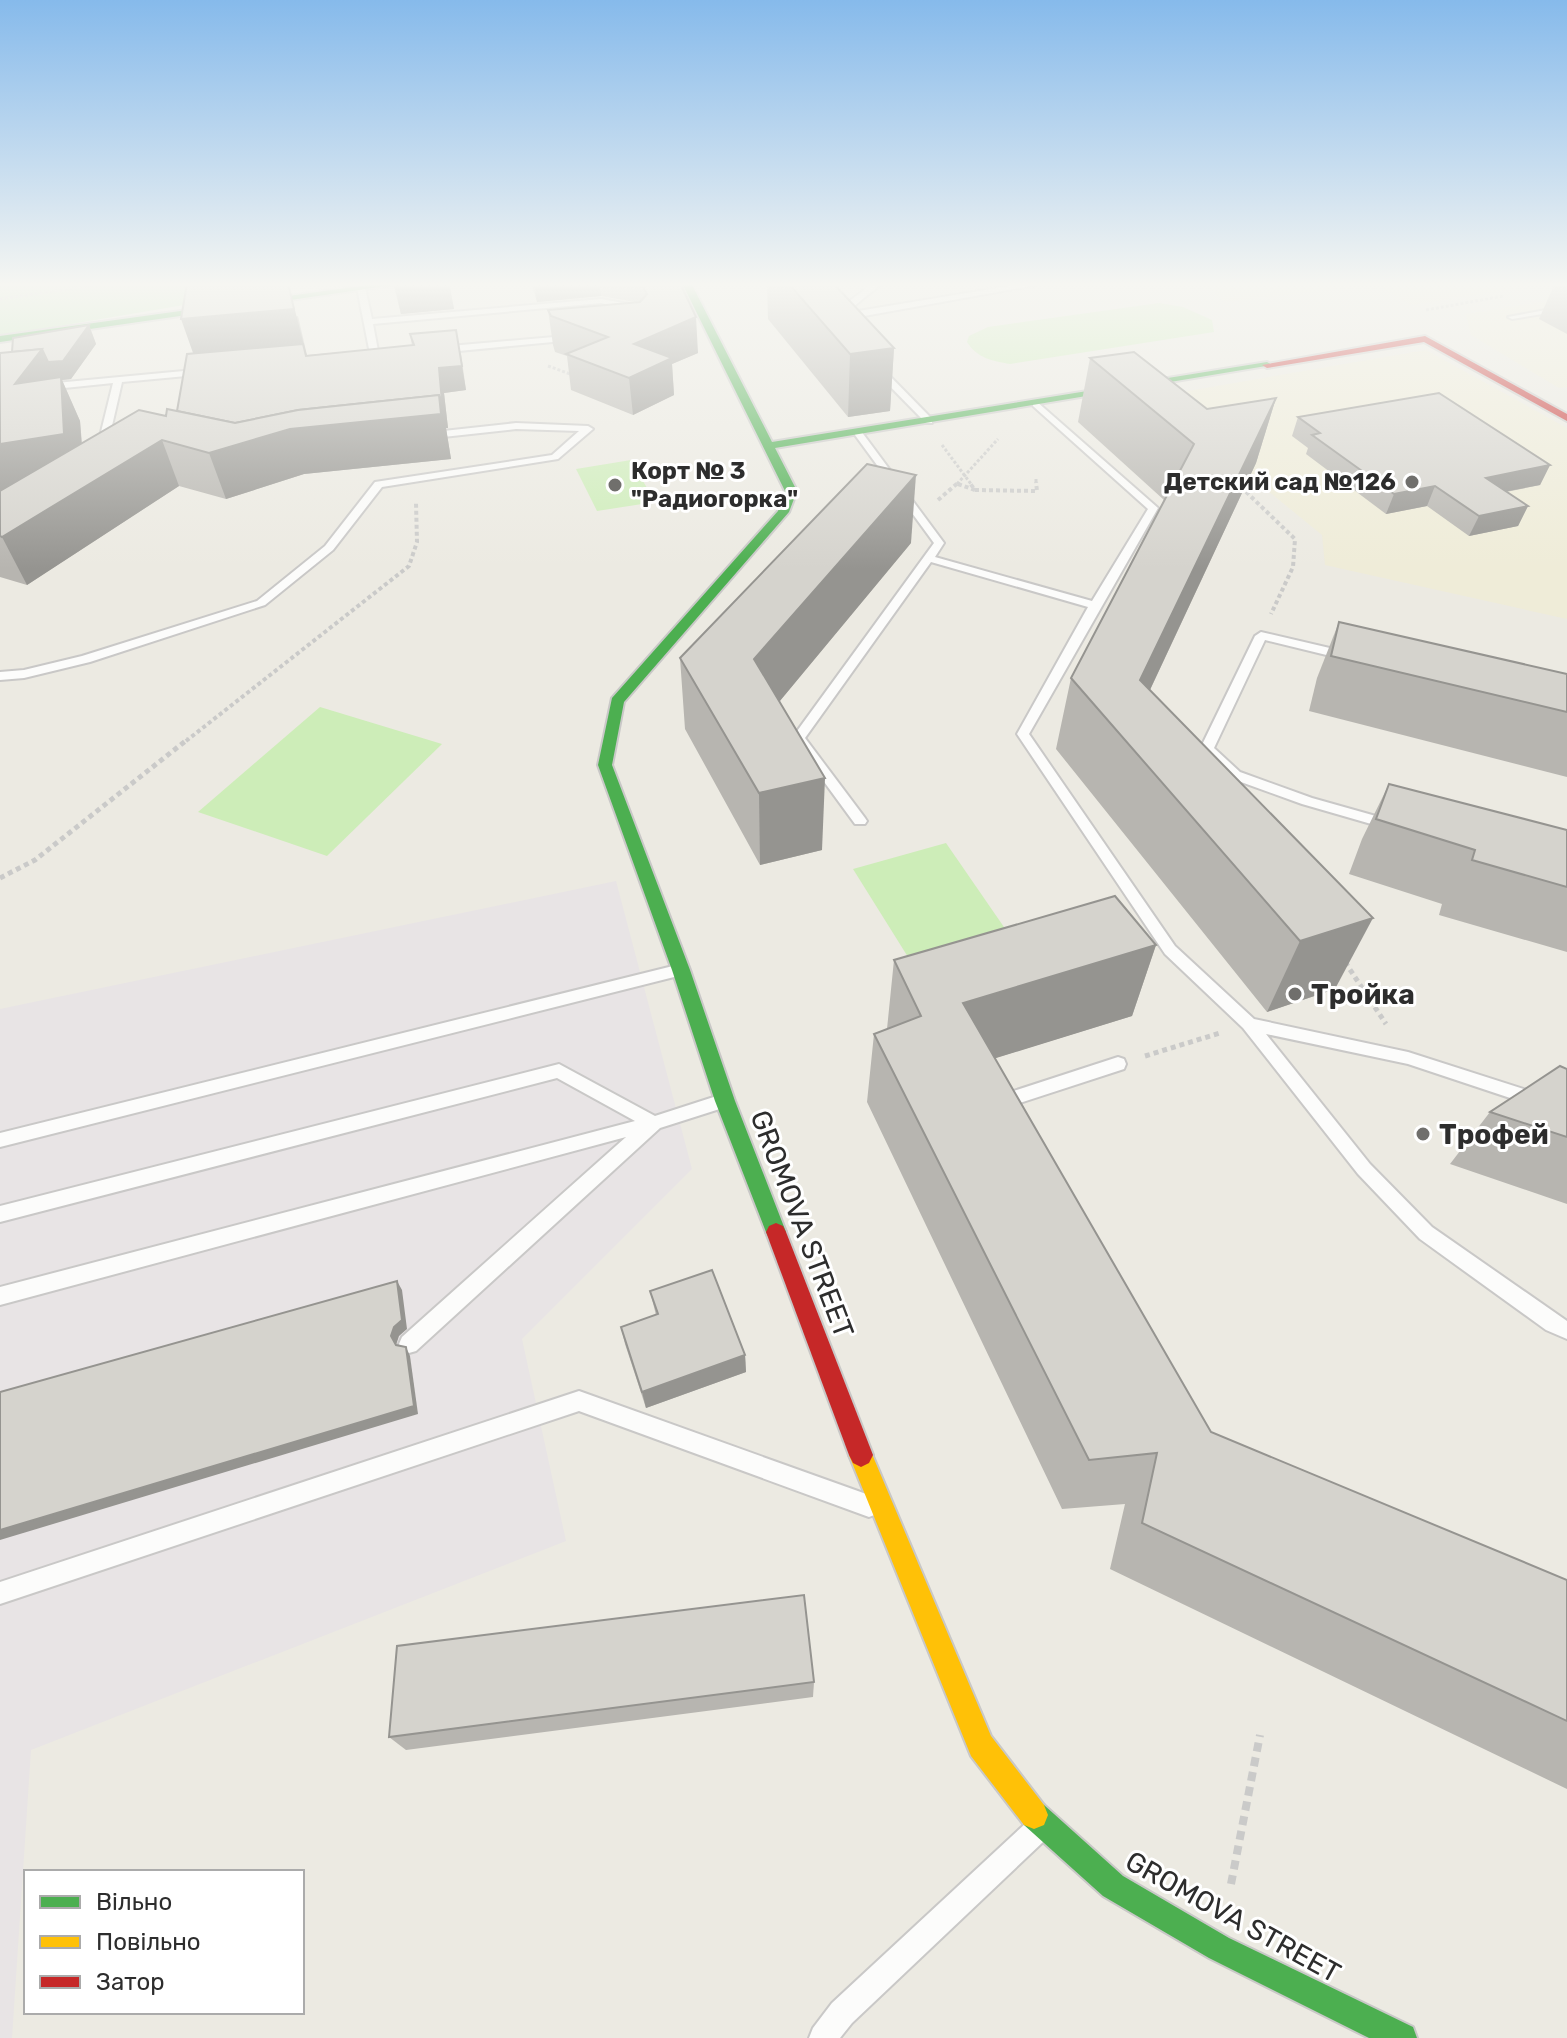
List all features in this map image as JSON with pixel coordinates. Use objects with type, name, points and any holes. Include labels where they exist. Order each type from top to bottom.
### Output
[{"type":"street","name":"GROMOVA STREET","points":[[734,378],[791,491],[783,512],[617,701],[605,765],[681,970],[725,1101],[883,1512],[981,1746],[1042,1825],[1113,1886],[1219,1948],[1402,2038]]},
{"type":"street","points":[[769,446],[1039,407],[1203,378]]},
{"type":"street","points":[[1495,378],[1567,418]]},
{"type":"lane","points":[[29,389],[138,378]]},
{"type":"lane","points":[[887,378],[929,421]]},
{"type":"lane","points":[[118,380],[106,432],[135,438]]},
{"type":"lane","points":[[1039,407],[1153,508],[1023,734],[1170,950],[1249,1024],[1364,1169],[1426,1233],[1553,1324],[1567,1330]]},
{"type":"lane","points":[[0,676],[24,674],[86,659],[261,603],[329,548],[379,484],[555,457],[588,429],[516,426],[417,437]]},
{"type":"lane","points":[[858,433],[939,543],[798,738],[860,821]]},
{"type":"lane","points":[[928,558],[1095,605]]},
{"type":"lane","points":[[1368,661],[1261,636],[1207,749],[1235,775],[1307,801],[1399,827]]},
{"type":"lane","points":[[0,1140],[681,970]]},
{"type":"lane","points":[[1249,1024],[1408,1058],[1567,1110]]},
{"type":"lane","points":[[1005,1115],[997,1101],[1118,1064]]},
{"type":"lane","points":[[0,1214],[559,1071],[654,1123]]},
{"type":"lane","points":[[0,1296],[654,1123],[725,1101]]},
{"type":"lane","points":[[409,1344],[654,1123]]},
{"type":"lane","points":[[0,1593],[579,1401],[883,1512]]},
{"type":"lane","points":[[823,2038],[842,2013],[1042,1825]]},
{"type":"path","points":[[931,506],[958,484],[996,440],[1039,407]]},
{"type":"path","points":[[939,441],[975,490]]},
{"type":"path","points":[[0,878],[35,860],[409,566],[417,542],[416,478]]},
{"type":"path","points":[[958,484],[975,490],[1037,491],[1036,479]]},
{"type":"path","points":[[1232,479],[1295,539],[1293,567],[1261,636]]},
{"type":"path","points":[[1340,953],[1408,1058]]},
{"type":"path","points":[[1165,1050],[1249,1024]]},
{"type":"path","points":[[1231,1884],[1260,1735]]},
{"type":"shaded area","name":"Детский сад №126","points":[[1263,378],[1477,378],[1567,428],[1567,619],[1325,565],[1322,535],[1153,397]]},
{"type":"shaded area","points":[[1543,378],[1567,378],[1567,387],[1559,388]]},
{"type":"shaded area","points":[[616,881],[692,1169],[522,1339],[566,1541],[31,1750],[12,2038],[0,2038],[0,1009]]},
{"type":"green space","name":"Корт № 3 \"Радиогорка\"","points":[[631,460],[655,502],[597,511],[576,469]]},
{"type":"green space","points":[[320,707],[442,744],[327,856],[198,812]]},
{"type":"green space","points":[[946,843],[1006,930],[908,957],[853,869]]},
{"type":"building","points":[[0,378],[20,378],[15,384],[61,378],[64,434],[0,444]]},
{"type":"building","points":[[183,378],[440,378],[442,402],[439,395],[298,410],[235,423],[177,411]]},
{"type":"building","points":[[1114,378],[1167,378],[1207,409],[1276,398],[1140,680],[1373,918],[1300,941],[1071,678],[1194,444]]},
{"type":"building","points":[[1439,393],[1550,465],[1486,478],[1528,506],[1479,516],[1435,486],[1394,494],[1312,435],[1320,433],[1298,417]]},
{"type":"building","points":[[439,395],[441,414],[290,429],[209,453],[162,440],[0,536],[0,491],[139,410],[166,416],[167,409],[235,423],[298,410]]},
{"type":"building","points":[[867,464],[916,475],[754,659],[825,778],[759,793],[680,658]]},
{"type":"building","points":[[1339,622],[1567,674],[1567,712],[1331,656]]},
{"type":"building","points":[[1389,784],[1567,830],[1567,887],[1472,860],[1475,850],[1376,819]]},
{"type":"building","points":[[1115,896],[1156,945],[963,1003],[1211,1432],[1567,1580],[1567,1721],[1142,1523],[1157,1453],[1089,1460],[874,1034],[921,1016],[894,960]]},
{"type":"building","points":[[1560,1066],[1567,1069],[1567,1137],[1490,1112]]},
{"type":"building","points":[[712,1270],[745,1355],[642,1392],[621,1327],[658,1314],[650,1291]]},
{"type":"building","points":[[397,1281],[402,1320],[394,1327],[391,1336],[396,1345],[406,1347],[414,1406],[0,1530],[0,1392]]},
{"type":"building","points":[[804,1595],[814,1682],[389,1737],[397,1646]]},
{"type":"traffic: fast","points":[[734,378],[791,491],[783,512],[617,701],[605,765],[681,970],[725,1101],[776,1232]]},
{"type":"traffic: fast","points":[[769,446],[1186,378]]},
{"type":"traffic: fast","points":[[1034,1815],[1113,1886],[1219,1948],[1402,2038]]},
{"type":"traffic: slow","points":[[861,1455],[981,1746],[1034,1815]]},
{"type":"traffic: jam","points":[[1495,378],[1567,418]]},
{"type":"traffic: jam","points":[[776,1232],[861,1455]]},
{"type":"place","name":"Детский сад №126","points":[[1412,482]]},
{"type":"place","name":"Корт № 3 \"Радиогорка\"","points":[[615,485]]},
{"type":"place","name":"Тройка","points":[[1295,994]]},
{"type":"place","name":"Трофей","points":[[1423,1134]]}]
